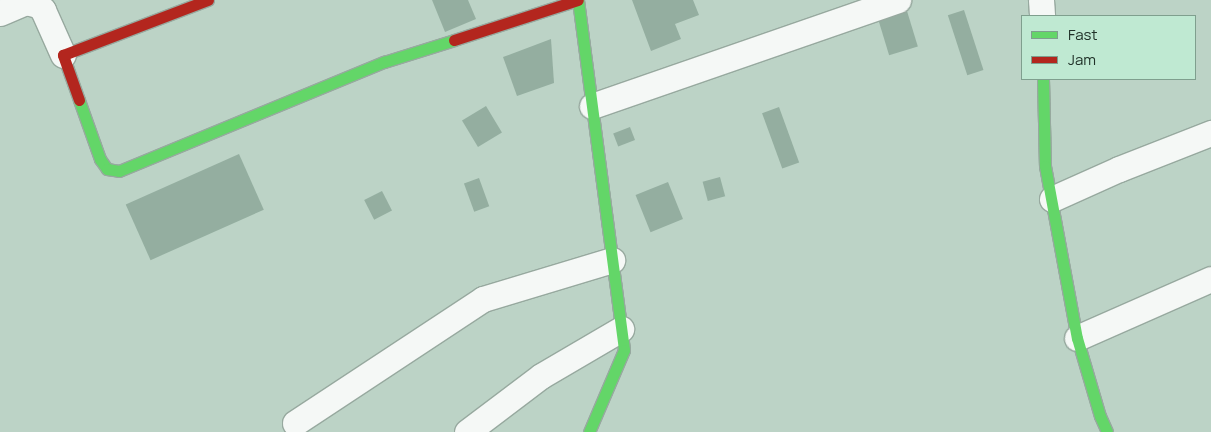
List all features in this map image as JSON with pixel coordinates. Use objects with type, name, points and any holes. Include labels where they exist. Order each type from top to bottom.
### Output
[{"type":"street","points":[[63,55],[208,0]]},
{"type":"street","points":[[0,13],[26,2],[38,5],[43,10],[63,55],[100,159],[107,169],[119,172],[384,62],[578,0],[624,350],[589,432]]},
{"type":"street","points":[[592,106],[898,0]]},
{"type":"street","points":[[1041,0],[1042,15]]},
{"type":"street","points":[[1043,80],[1045,166],[1077,338],[1100,416],[1107,432]]},
{"type":"street","points":[[1052,200],[1119,169],[1211,133]]},
{"type":"street","points":[[295,423],[483,299],[612,260]]},
{"type":"street","points":[[1077,338],[1211,279]]},
{"type":"street","points":[[467,432],[541,376],[621,329]]},
{"type":"building","points":[[432,0],[468,0],[476,19],[445,32]]},
{"type":"building","points":[[632,0],[693,0],[699,15],[675,24],[681,39],[651,51]]},
{"type":"building","points":[[964,10],[983,70],[967,75],[948,15]]},
{"type":"building","points":[[907,11],[918,46],[889,55],[878,20]]},
{"type":"building","points":[[551,39],[554,83],[517,96],[503,57]]},
{"type":"building","points":[[486,106],[502,133],[478,147],[462,120]]},
{"type":"building","points":[[779,107],[799,162],[782,169],[762,113]]},
{"type":"building","points":[[630,127],[635,140],[618,147],[613,133]]},
{"type":"building","points":[[239,154],[264,210],[151,260],[126,204]]},
{"type":"building","points":[[720,177],[725,196],[708,201],[703,182]]},
{"type":"building","points":[[479,178],[489,206],[474,212],[464,183]]},
{"type":"building","points":[[668,182],[683,219],[651,232],[636,195]]},
{"type":"building","points":[[382,191],[392,211],[374,220],[364,200]]},
{"type":"traffic: fast","points":[[578,0],[624,350],[589,432]]},
{"type":"traffic: fast","points":[[79,100],[100,159],[107,169],[119,171],[384,62],[454,40]]},
{"type":"traffic: fast","points":[[1043,80],[1045,166],[1077,338],[1100,416],[1107,432]]},
{"type":"traffic: jam","points":[[79,100],[63,55],[208,0]]},
{"type":"traffic: jam","points":[[454,40],[578,0]]}]
